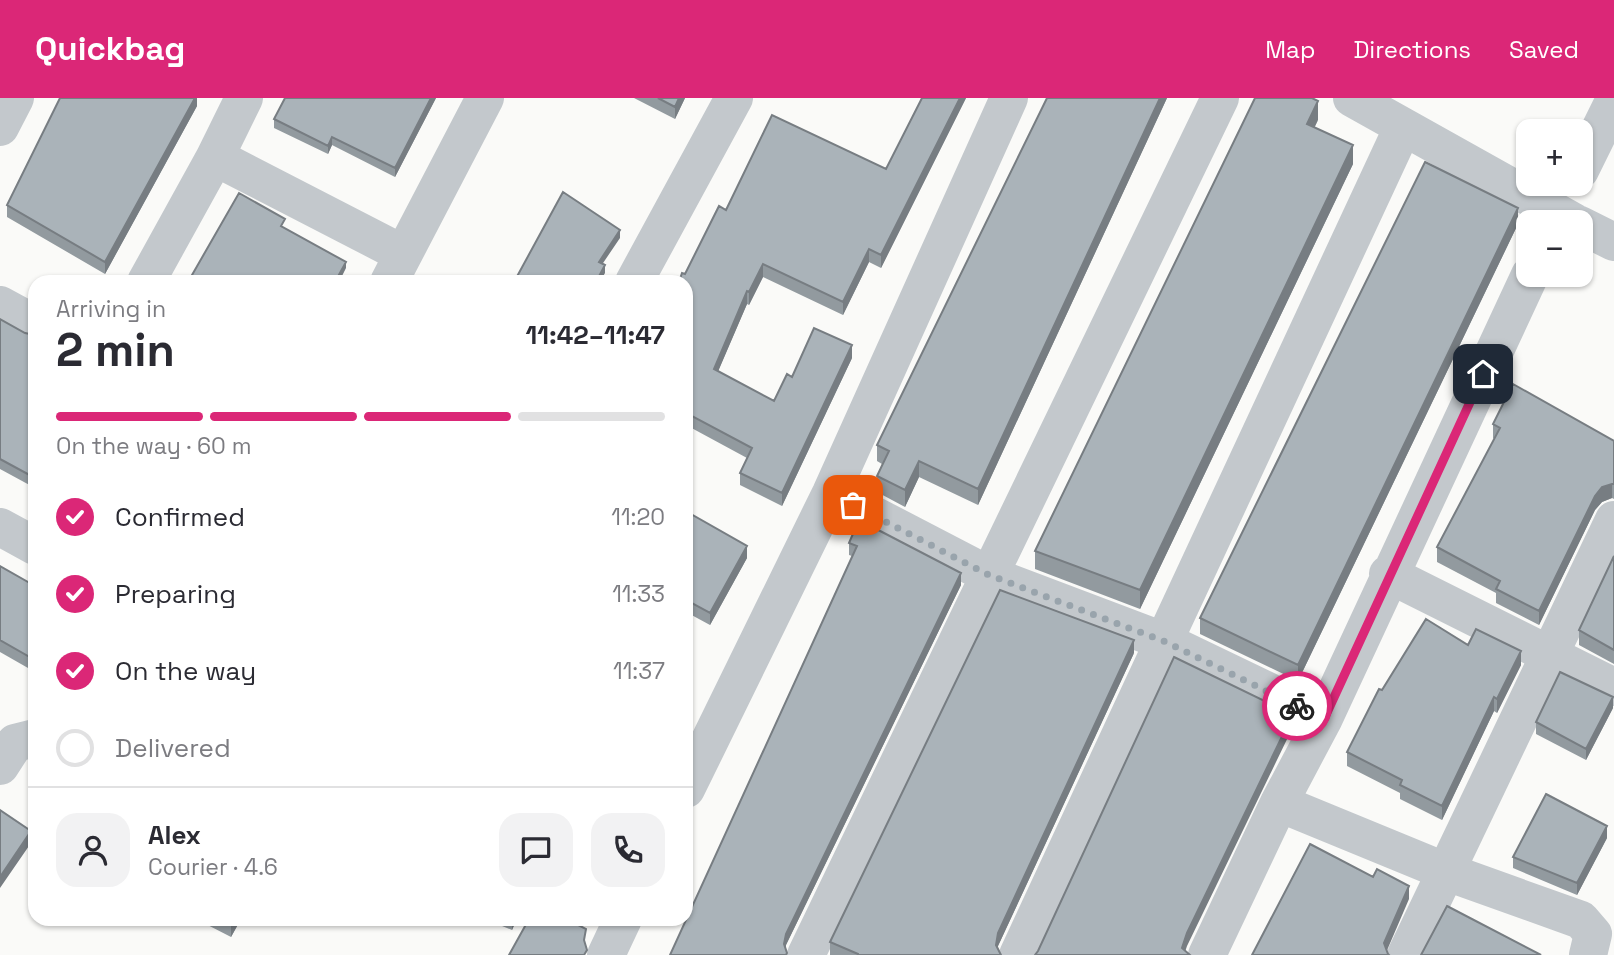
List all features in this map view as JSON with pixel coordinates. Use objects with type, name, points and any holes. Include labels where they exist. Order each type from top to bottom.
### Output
[{"type":"street","points":[[0,127],[15,98]]},
{"type":"street","points":[[150,275],[215,157],[244,98]]},
{"type":"street","points":[[215,157],[396,268],[485,98]]},
{"type":"street","points":[[638,275],[734,98]]},
{"type":"street","points":[[693,775],[831,494],[1009,98]]},
{"type":"street","points":[[806,955],[1220,98]]},
{"type":"street","points":[[1353,98],[1560,210]]},
{"type":"street","points":[[1593,144],[1614,101]]},
{"type":"street","points":[[1018,955],[1404,127]]},
{"type":"street","points":[[1593,229],[1614,242]]},
{"type":"street","points":[[1207,955],[1279,803],[1324,719],[1388,574],[1524,287]]},
{"type":"street","points":[[0,305],[28,320]]},
{"type":"street","points":[[831,494],[989,575],[1166,642],[1324,719]]},
{"type":"street","points":[[1406,955],[1614,520]]},
{"type":"street","points":[[0,527],[28,542]]},
{"type":"street","points":[[1388,574],[1614,687]]},
{"type":"street","points":[[0,766],[15,743],[28,740]]},
{"type":"street","points":[[1279,803],[1447,873],[1581,920],[1593,934],[1588,955]]},
{"type":"street","points":[[606,955],[620,926]]},
{"type":"building","points":[[60,98],[195,98],[105,262],[7,205]]},
{"type":"building","points":[[285,98],[431,98],[395,168],[332,137],[328,146],[274,119]]},
{"type":"building","points":[[658,98],[679,98],[675,107]]},
{"type":"building","points":[[922,98],[960,98],[881,255],[869,249],[843,302],[763,264],[749,292],[747,291],[714,369],[774,401],[787,374],[792,377],[814,328],[852,345],[782,493],[740,473],[752,448],[693,417],[693,275],[681,275],[685,274],[719,206],[726,210],[772,115],[886,169]]},
{"type":"building","points":[[1047,98],[1160,98],[978,489],[919,461],[905,490],[877,476],[889,451],[877,445]]},
{"type":"building","points":[[1255,98],[1312,98],[1318,101],[1307,124],[1353,145],[1140,590],[1035,551]]},
{"type":"building","points":[[1425,162],[1518,208],[1298,665],[1200,618]]},
{"type":"building","points":[[563,192],[620,230],[599,262],[605,265],[600,275],[518,275]]},
{"type":"building","points":[[239,193],[285,219],[281,226],[346,262],[339,275],[192,275]]},
{"type":"building","points":[[0,319],[28,334],[28,474],[0,459]]},
{"type":"building","points":[[1513,384],[1614,441],[1614,484],[1602,487],[1595,496],[1539,611],[1496,589],[1500,581],[1437,547],[1500,428],[1493,424]]},
{"type":"building","points":[[693,515],[747,546],[710,613],[693,604]]},
{"type":"building","points":[[859,520],[961,573],[786,934],[786,955],[670,955],[683,926],[693,926],[693,905],[857,546],[849,543]]},
{"type":"building","points":[[1614,556],[1614,650],[1579,630]]},
{"type":"building","points":[[0,566],[28,582],[28,656],[0,640]]},
{"type":"building","points":[[1000,590],[1134,640],[998,933],[996,945],[1001,955],[858,955],[830,942]]},
{"type":"building","points":[[1426,619],[1468,645],[1476,629],[1521,651],[1497,699],[1494,697],[1442,806],[1400,785],[1402,780],[1347,752],[1379,689],[1382,690]]},
{"type":"building","points":[[1174,657],[1279,708],[1277,711],[1291,718],[1187,933],[1182,948],[1190,955],[1035,955],[1038,951]]},
{"type":"building","points":[[1560,672],[1613,697],[1586,749],[1536,722]]},
{"type":"building","points":[[1546,794],[1607,826],[1577,883],[1513,857]]},
{"type":"building","points":[[0,810],[28,829],[28,835],[0,877]]},
{"type":"building","points":[[1310,844],[1373,877],[1377,869],[1409,886],[1384,943],[1389,955],[1252,955]]},
{"type":"building","points":[[1447,906],[1541,955],[1421,955]]},
{"type":"building","points":[[525,926],[580,926],[586,929],[584,940],[587,950],[584,955],[509,955]]},
{"type":"way so far","points":[[853,505],[989,575],[1166,642],[1297,706]]},
{"type":"route","points":[[1297,706],[1324,719],[1388,574],[1483,374]]}]
